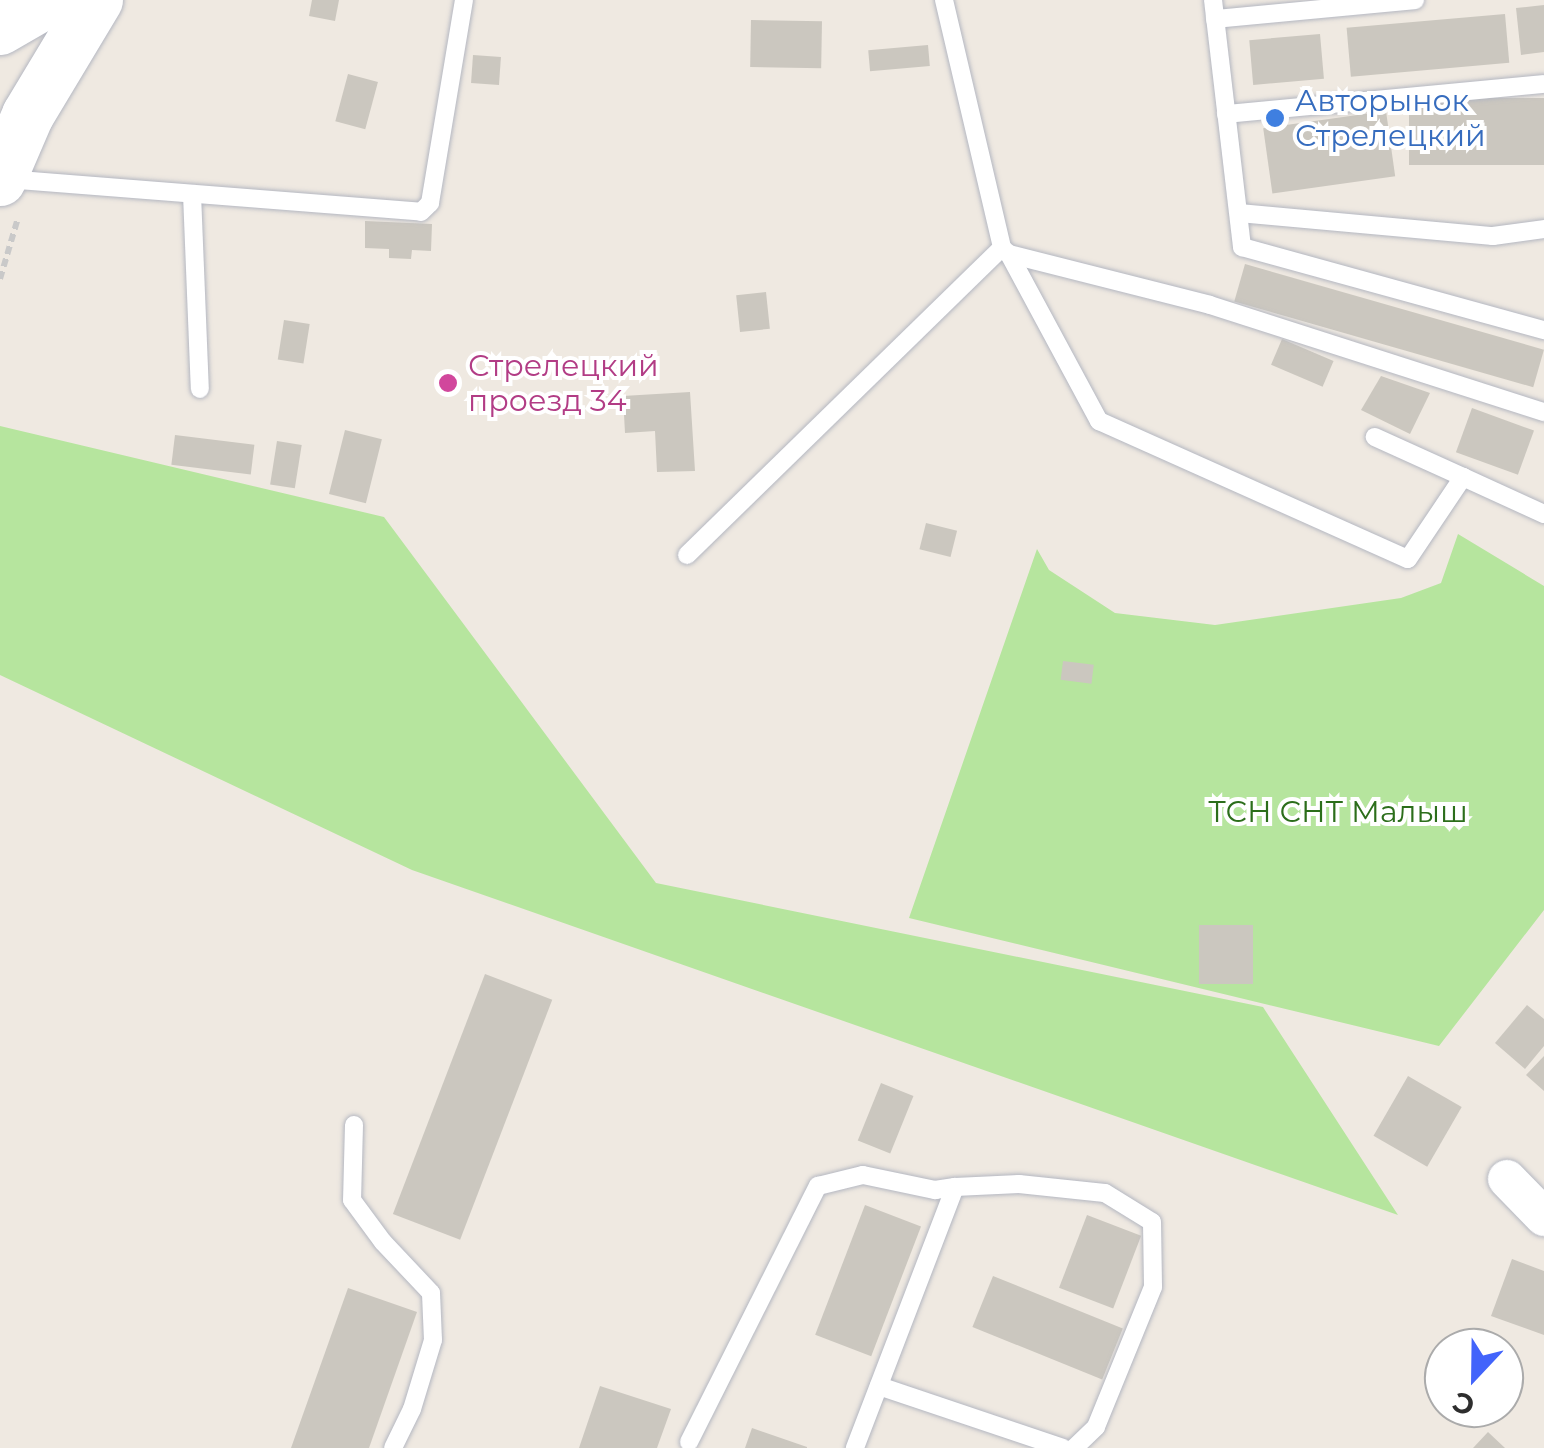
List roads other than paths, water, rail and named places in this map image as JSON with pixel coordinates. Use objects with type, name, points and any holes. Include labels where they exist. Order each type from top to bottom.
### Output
[{"type":"main road","points":[[0,29],[50,0]]},
{"type":"main road","points":[[13,180],[14,109],[97,0]]},
{"type":"street","points":[[1507,1179],[1544,1217]]},
{"type":"lane","points":[[13,180],[420,212],[430,204],[464,0]]},
{"type":"lane","points":[[944,0],[1006,251],[1098,421],[1408,559],[1464,477]]},
{"type":"lane","points":[[1415,0],[1214,9],[1242,247],[1544,330]]},
{"type":"lane","points":[[1226,114],[1544,84]]},
{"type":"lane","points":[[192,194],[200,390]]},
{"type":"lane","points":[[1239,213],[1493,236],[1544,229]]},
{"type":"lane","points":[[1006,251],[1210,305],[1544,412]]},
{"type":"lane","points":[[687,554],[1006,251]]},
{"type":"lane","points":[[1375,437],[1544,514]]},
{"type":"lane","points":[[354,1124],[352,1200],[382,1242],[431,1293],[433,1340],[412,1409],[393,1448]]},
{"type":"lane","points":[[689,1442],[818,1186],[863,1175],[935,1190],[1019,1184],[1106,1193],[1152,1222],[1153,1286],[1096,1426],[1074,1448]]},
{"type":"lane","points":[[856,1448],[955,1188]]},
{"type":"lane","points":[[879,1386],[1063,1448]]},
{"type":"place","name":"Авторынок Стрелецкий","points":[[1275,118]]},
{"type":"place","name":"Стрелецкий проезд 34","points":[[448,383]]},
{"type":"park label","name":"ТСН СНТ Малыш","points":[[1338,812]]}]
